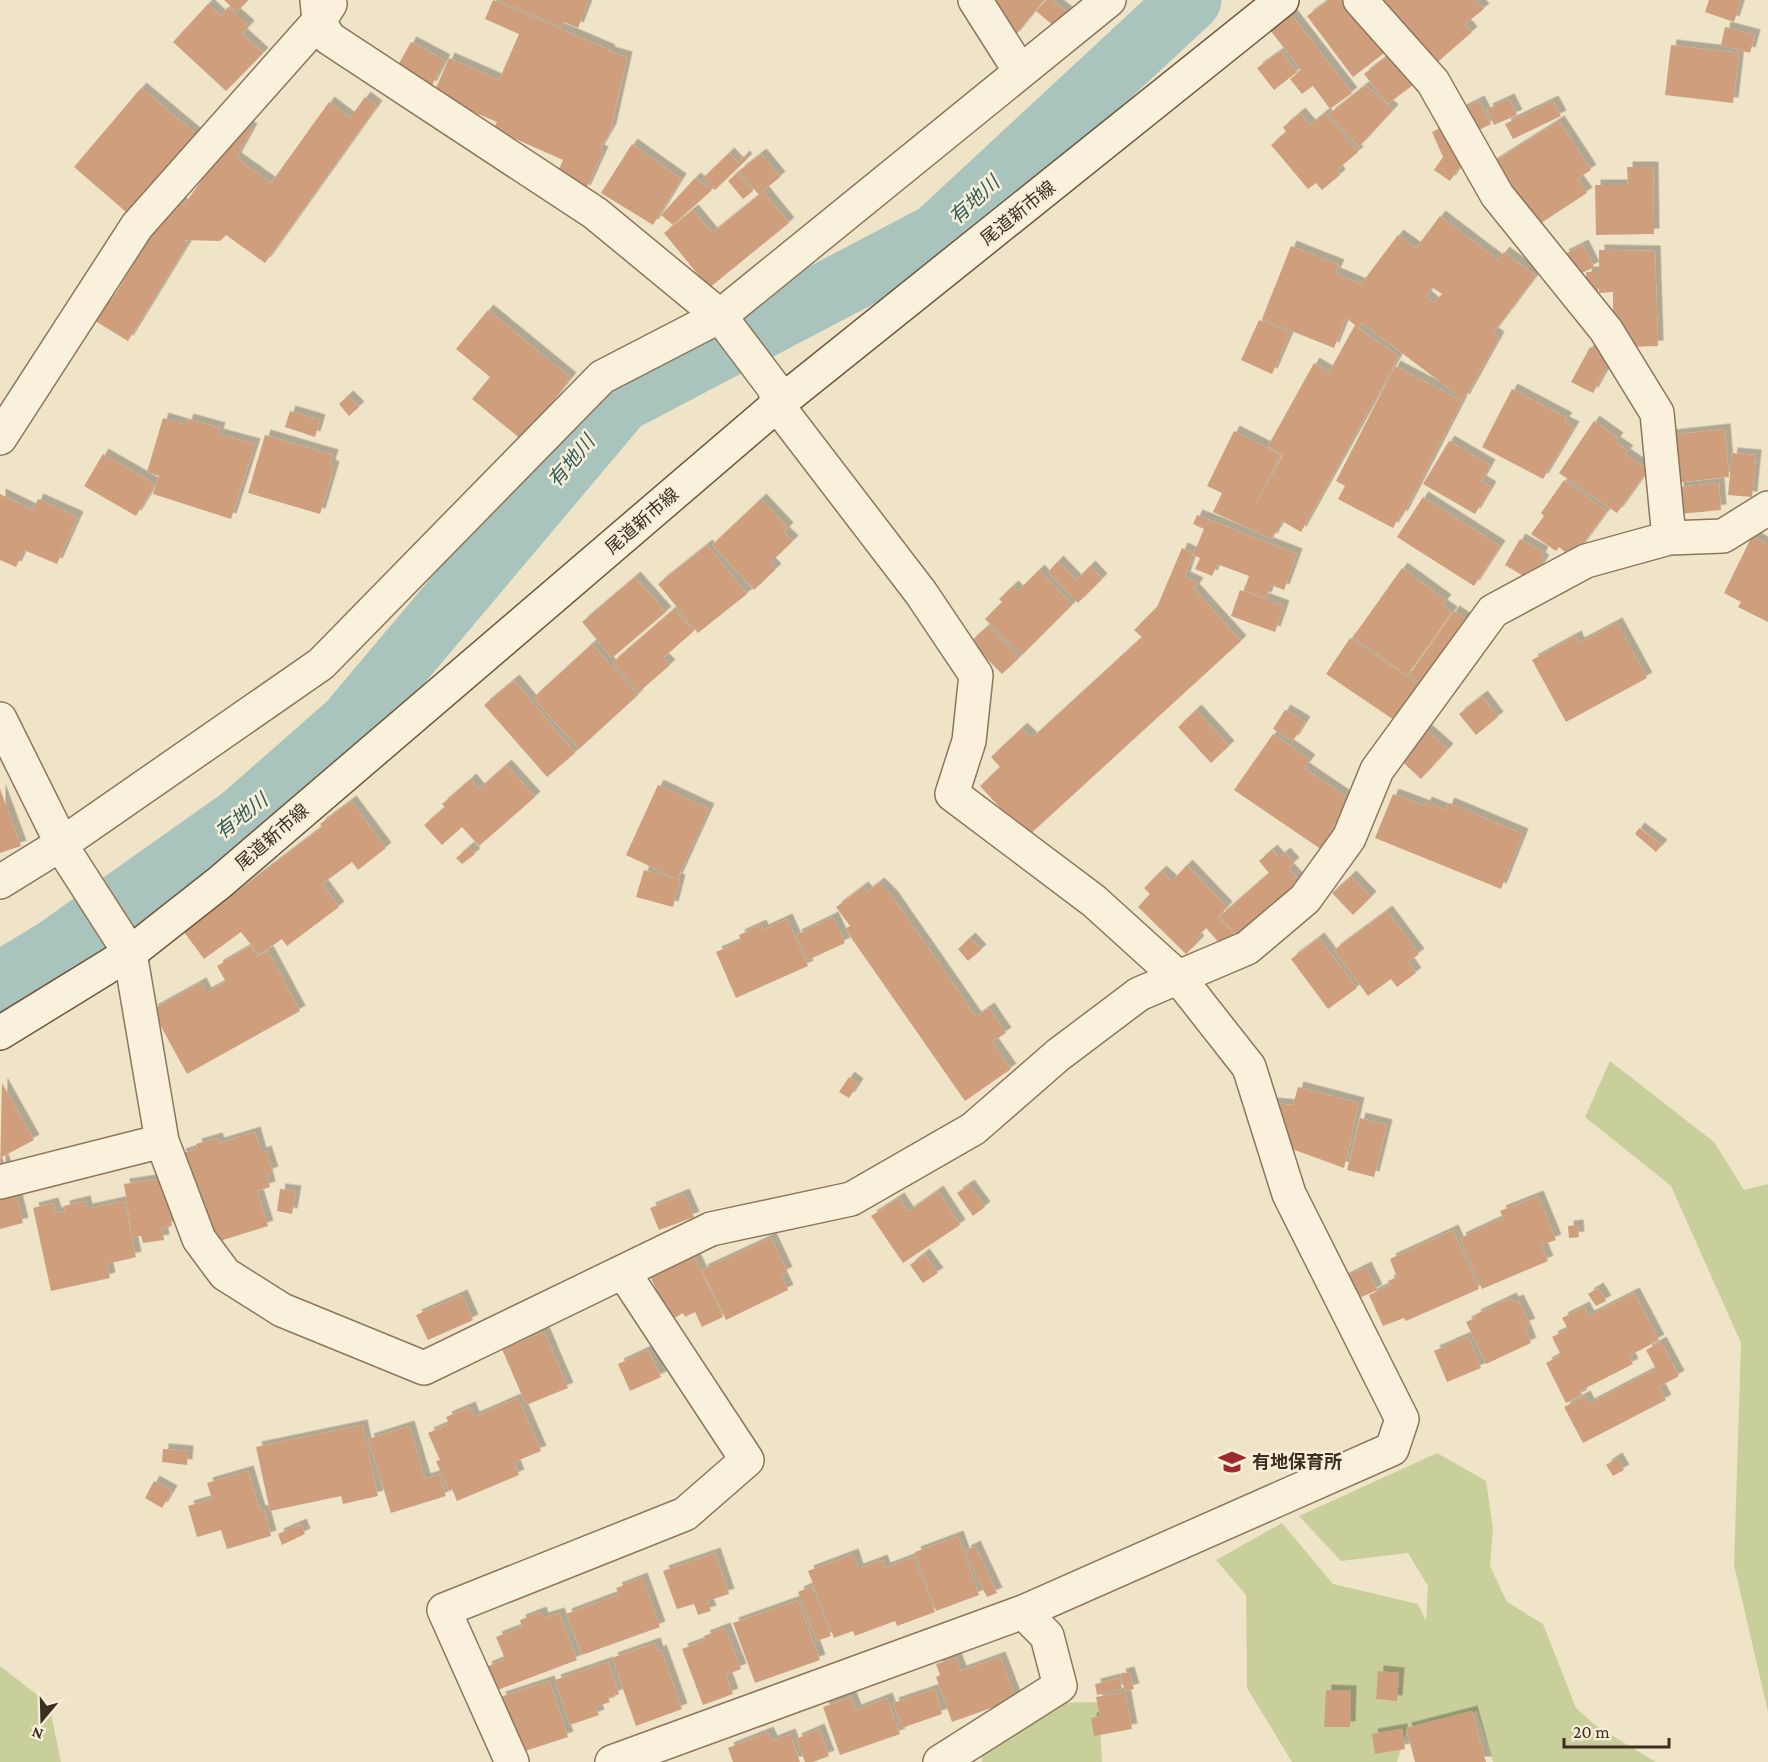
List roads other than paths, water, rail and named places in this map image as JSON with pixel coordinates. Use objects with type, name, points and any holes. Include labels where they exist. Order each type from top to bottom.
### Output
[{"type":"street","points":[[975,0],[1020,71]]},
{"type":"street","points":[[0,882],[66,850],[321,664],[602,377],[720,316],[1108,0]]},
{"type":"street","points":[[1360,0],[1433,82],[1497,195],[1606,330],[1657,413],[1669,538]]},
{"type":"street","name":"尾道新市線","points":[[0,1033],[219,883],[776,397],[1260,6]]},
{"type":"street","points":[[323,7],[329,38],[595,213],[720,316],[776,397],[921,593],[976,675],[969,741],[952,794],[1094,901],[1179,978],[1249,1067],[1289,1194],[1402,1419],[1392,1449],[1023,1612],[612,1762]]},
{"type":"street","points":[[0,438],[137,226],[323,7]]},
{"type":"street","points":[[0,720],[66,850],[126,945],[162,1142],[199,1239],[225,1274],[282,1310],[424,1368],[711,1228],[851,1199],[973,1129],[1058,1055],[1139,994],[1247,948],[1305,899],[1349,838],[1377,770],[1493,611],[1586,561],[1669,538],[1723,536],[1768,507]]},
{"type":"street","points":[[0,1182],[162,1142]]},
{"type":"street","points":[[512,1762],[444,1610],[685,1514],[747,1460],[624,1272]]},
{"type":"street","points":[[940,1762],[1060,1686],[1047,1636],[1023,1612]]},
{"type":"waterway","name":"有地川","points":[[0,984],[57,949],[242,818],[349,724],[621,401],[937,235],[1190,0]]},
{"type":"place","name":"有地保育所","points":[[1232,1462]]}]
